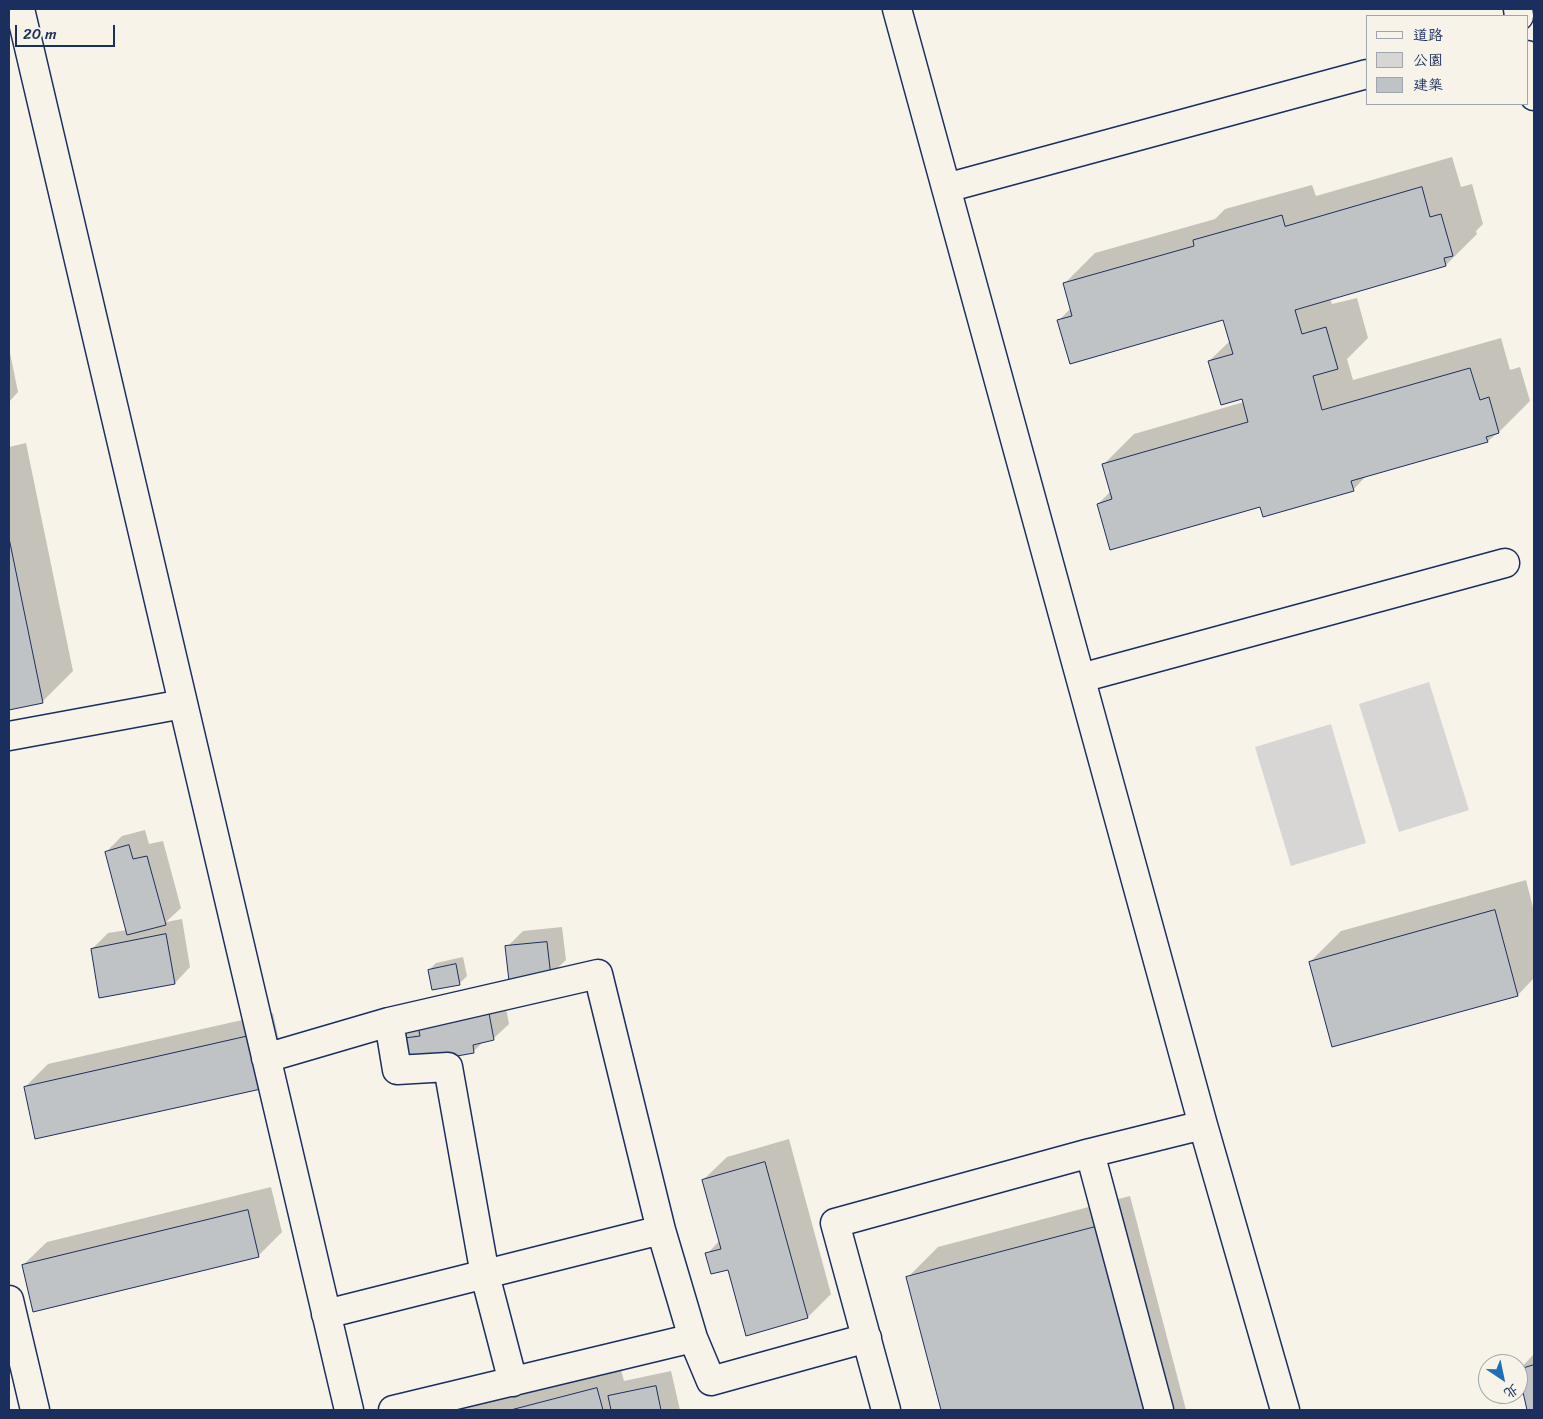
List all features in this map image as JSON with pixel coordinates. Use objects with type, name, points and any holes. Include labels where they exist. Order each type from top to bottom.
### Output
[{"type":"street","points":[[20,9],[349,1410]]},
{"type":"street","points":[[897,9],[1203,1125],[1285,1410]]},
{"type":"street","points":[[1528,61],[1534,96]]},
{"type":"street","points":[[946,188],[1366,74]]},
{"type":"street","points":[[1081,678],[1505,563]]},
{"type":"street","points":[[9,736],[183,704]]},
{"type":"street","points":[[266,1058],[389,1022],[598,974],[662,1230],[693,1338],[711,1380],[867,1338]]},
{"type":"street","points":[[389,1022],[397,1070],[448,1067],[485,1275],[513,1382]]},
{"type":"street","points":[[886,1410],[835,1223],[1090,1153],[1203,1125]]},
{"type":"street","points":[[1090,1153],[1159,1410]]},
{"type":"street","points":[[326,1314],[662,1230]]},
{"type":"street","points":[[9,1300],[35,1410]]},
{"type":"street","points":[[393,1410],[693,1338]]},
{"type":"green space","points":[[1429,682],[1469,810],[1399,832],[1359,704]]},
{"type":"green space","points":[[1331,724],[1366,843],[1291,866],[1255,747]]},
{"type":"building","points":[[1422,187],[1430,217],[1441,214],[1453,256],[1444,258],[1446,266],[1295,310],[1302,334],[1326,327],[1338,369],[1313,376],[1322,410],[1470,368],[1480,400],[1489,397],[1499,433],[1486,437],[1488,442],[1351,481],[1354,491],[1263,517],[1260,507],[1110,550],[1097,504],[1112,499],[1102,464],[1248,422],[1242,399],[1221,405],[1208,361],[1233,354],[1223,320],[1070,364],[1057,320],[1072,316],[1063,283],[1194,246],[1193,240],[1282,215],[1285,226]]},
{"type":"building","points":[[9,538],[43,703],[9,710]]},
{"type":"building","points":[[129,845],[133,859],[147,856],[166,925],[127,935],[105,852]]},
{"type":"building","points":[[1495,910],[1518,996],[1332,1047],[1309,962]]},
{"type":"building","points":[[166,934],[175,984],[99,998],[91,949]]},
{"type":"building","points":[[547,942],[551,977],[509,981],[505,946]]},
{"type":"building","points":[[456,964],[460,985],[432,990],[428,970]]},
{"type":"building","points":[[488,1008],[494,1040],[473,1045],[474,1053],[423,1062],[401,1059],[397,1039],[420,1036],[417,1020]]},
{"type":"building","points":[[249,1036],[261,1089],[35,1139],[24,1087]]},
{"type":"building","points":[[765,1162],[808,1318],[746,1336],[728,1270],[711,1274],[705,1253],[721,1249],[702,1180]]},
{"type":"building","points":[[248,1210],[259,1257],[33,1312],[22,1265]]},
{"type":"building","points":[[1099,1226],[1148,1410],[941,1410],[906,1277]]},
{"type":"building","points":[[1534,1365],[1534,1410],[1527,1410],[1526,1404],[1528,1404],[1528,1367]]},
{"type":"building","points":[[656,1386],[661,1410],[611,1410],[608,1396]]},
{"type":"building","points":[[597,1388],[603,1410],[511,1410]]}]
